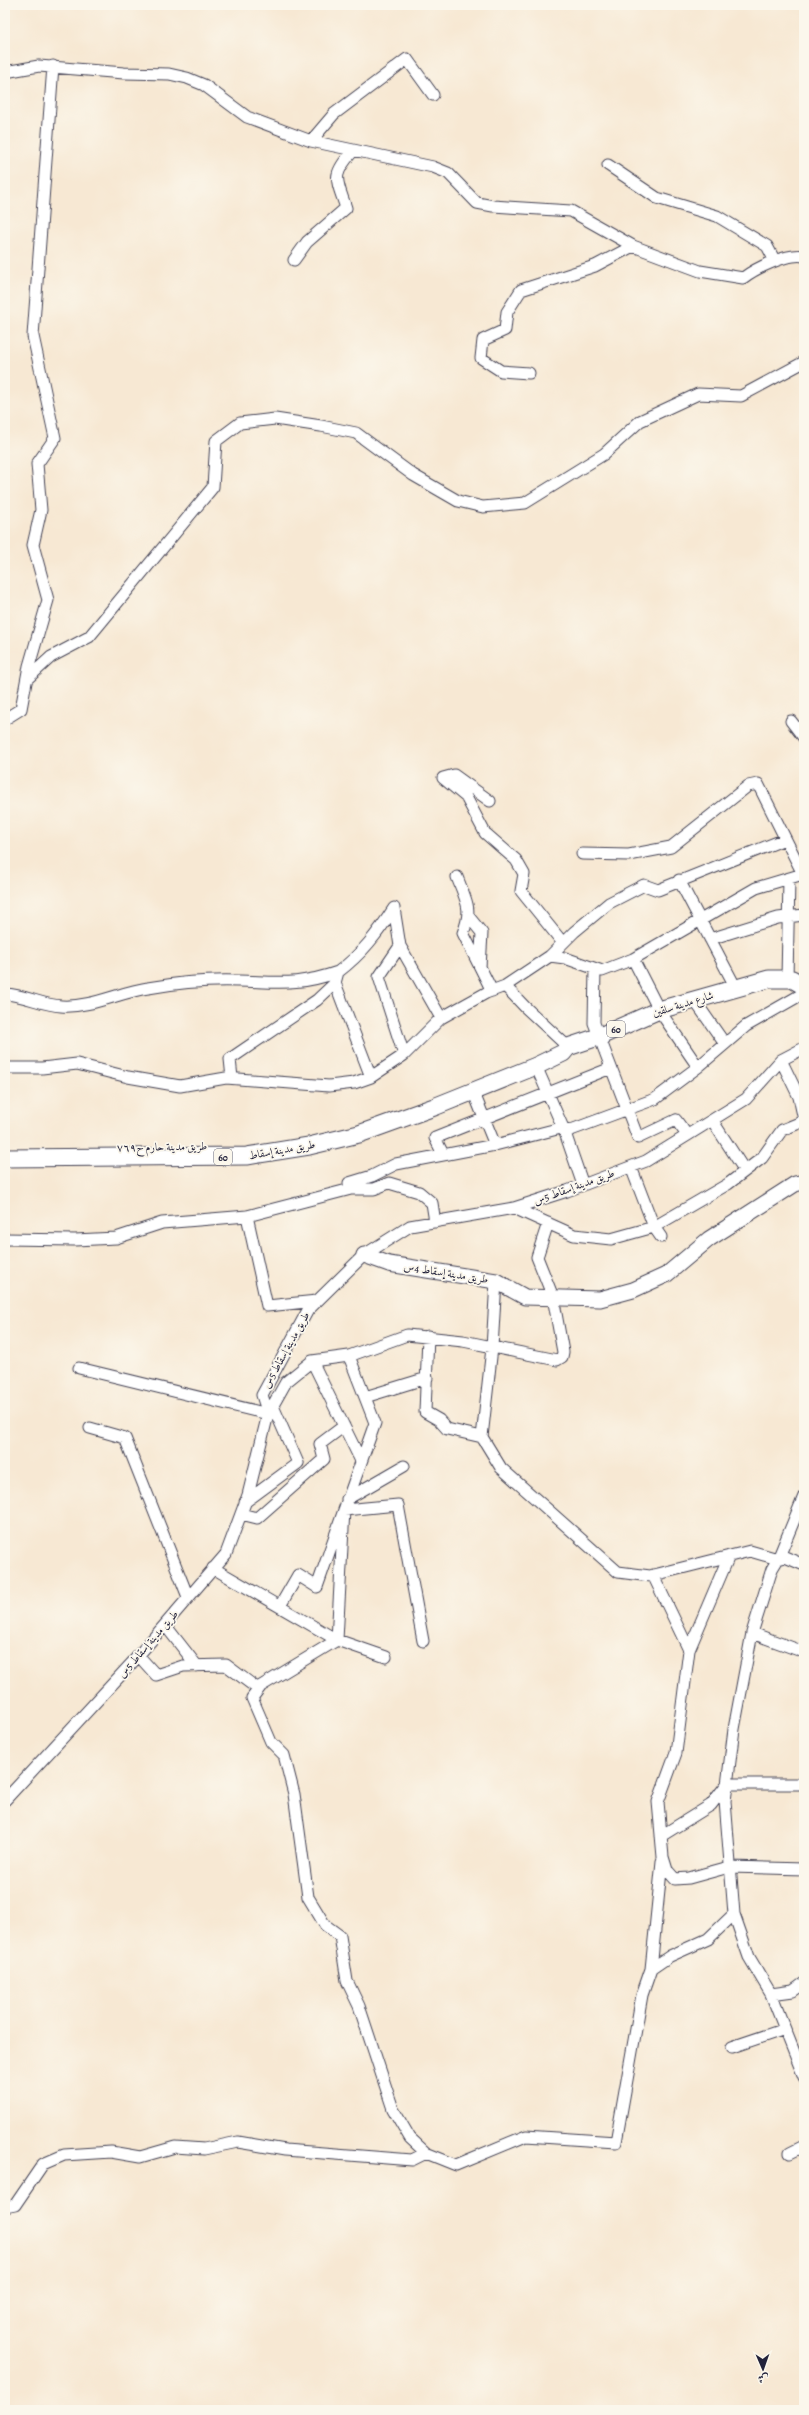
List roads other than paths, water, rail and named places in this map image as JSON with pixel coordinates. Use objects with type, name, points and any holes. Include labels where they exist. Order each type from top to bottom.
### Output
[{"type":"main road","name":"شارع مدينة سلقين","points":[[434,1107],[536,1066],[562,1053],[568,1048],[598,1037],[659,1010],[769,979],[792,979],[804,986]]},
{"type":"main road","name":"طريق مدينة حارم ح٧٦٩","points":[[5,1147],[182,1148],[280,1142],[354,1130],[434,1107]]},
{"type":"main road","name":"طريق مدينة إسقاط","points":[[5,1158],[247,1156],[309,1146],[359,1134],[434,1107]]},
{"type":"street","points":[[311,141],[334,114],[407,59],[433,95]]},
{"type":"street","points":[[5,72],[39,66],[53,66],[124,73],[169,74],[187,78],[204,85],[247,118],[311,141],[433,167],[448,173],[477,203],[493,206],[571,211],[633,246],[700,271],[730,278],[743,278],[757,268],[775,261],[804,256]]},
{"type":"street","points":[[5,719],[21,709],[27,679],[48,600],[33,545],[41,510],[37,464],[55,438],[33,336],[53,66]]},
{"type":"street","points":[[294,260],[307,242],[346,208],[337,180],[339,167],[353,151]]},
{"type":"street","points":[[608,165],[657,198],[717,216],[767,246],[775,261]]},
{"type":"street","points":[[529,373],[501,371],[481,358],[483,340],[505,330],[507,312],[521,290],[595,266],[633,246]]},
{"type":"street","points":[[27,679],[51,657],[90,637],[213,486],[216,441],[240,423],[275,419],[356,433],[413,475],[458,501],[483,507],[525,503],[604,454],[640,421],[698,394],[741,396],[804,362]]},
{"type":"street","points":[[790,721],[804,738]]},
{"type":"street","points":[[490,800],[454,775],[443,778],[466,797],[485,833],[516,860],[524,874],[521,892],[563,944]]},
{"type":"street","points":[[550,956],[565,958],[602,971],[633,958],[756,888],[803,874],[758,784],[748,786],[671,847],[628,855],[582,854]]},
{"type":"street","points":[[5,1068],[42,1068],[77,1064],[128,1077],[180,1086],[232,1078],[329,1086],[354,1083],[371,1077],[404,1055],[442,1018],[492,991],[505,986],[550,956],[609,903],[644,885],[658,890],[679,880],[785,839]]},
{"type":"street","points":[[457,877],[467,904],[469,917],[463,934],[492,991]]},
{"type":"street","points":[[788,979],[789,879]]},
{"type":"street","points":[[679,880],[701,919],[736,988]]},
{"type":"street","points":[[5,994],[15,994],[62,1006],[104,1000],[147,988],[238,981],[293,983],[313,981],[338,972],[353,960],[375,937],[394,908],[400,946],[442,1018]]},
{"type":"street","points":[[710,939],[789,916],[804,915]]},
{"type":"street","points":[[469,917],[482,933],[480,968]]},
{"type":"street","points":[[400,946],[379,978],[404,1055]]},
{"type":"street","points":[[633,958],[659,1010],[698,1066]]},
{"type":"street","points":[[595,969],[594,1023],[598,1037],[638,1138],[676,1120],[687,1135]]},
{"type":"street","points":[[232,1078],[230,1059],[317,1000],[335,983],[338,972]]},
{"type":"street","points":[[335,983],[371,1077]]},
{"type":"street","points":[[505,986],[568,1048]]},
{"type":"street","points":[[351,1189],[349,1183],[372,1176],[396,1164],[495,1145],[561,1128],[564,1130],[571,1130],[655,1099],[746,1026],[804,994]]},
{"type":"street","points":[[695,1001],[725,1044]]},
{"type":"street","name":"طريق مدينة إسقاط 5س","points":[[5,1800],[138,1656],[226,1554],[245,1502],[271,1410],[262,1394],[308,1310],[364,1254],[410,1226],[514,1208],[583,1185],[646,1160],[746,1099],[781,1060],[804,1048]]},
{"type":"street","points":[[514,1208],[574,1235],[611,1239],[654,1227],[728,1184],[762,1158],[782,1130],[804,1121],[801,1097],[781,1060]]},
{"type":"street","points":[[536,1066],[564,1130],[583,1185]]},
{"type":"street","points":[[443,1154],[435,1138],[611,1068]]},
{"type":"street","points":[[473,1091],[495,1145]]},
{"type":"street","points":[[712,1120],[745,1171]]},
{"type":"street","points":[[630,1167],[654,1227],[661,1237]]},
{"type":"street","name":"طريق مدينة إسقاط 4س","points":[[364,1254],[389,1264],[496,1281],[525,1297],[600,1299],[647,1284],[666,1275],[709,1239],[795,1184],[804,1182]]},
{"type":"street","points":[[5,1239],[75,1240],[116,1238],[162,1223],[247,1216],[351,1189],[374,1189],[389,1183],[419,1192],[432,1203],[435,1222]]},
{"type":"street","points":[[247,1216],[267,1306],[317,1301]]},
{"type":"street","points":[[271,1410],[286,1382],[312,1361],[349,1356],[407,1335],[428,1336],[539,1358],[557,1360],[562,1357],[563,1352],[553,1297],[537,1257],[548,1223]]},
{"type":"street","points":[[496,1281],[492,1348],[482,1438],[501,1468],[618,1572],[653,1575],[750,1551],[778,1559],[785,1557],[804,1565]]},
{"type":"street","points":[[428,1336],[426,1412],[439,1420],[447,1429],[482,1438]]},
{"type":"street","points":[[280,1606],[298,1574],[317,1587],[375,1423],[349,1356]]},
{"type":"street","points":[[312,1361],[361,1461]]},
{"type":"street","points":[[79,1368],[271,1410]]},
{"type":"street","points":[[365,1397],[427,1378]]},
{"type":"street","points":[[245,1502],[298,1463],[271,1410]]},
{"type":"street","points":[[241,1514],[257,1518],[324,1459],[320,1444],[344,1426]]},
{"type":"street","points":[[90,1428],[125,1438],[188,1597]]},
{"type":"street","points":[[346,1505],[404,1466]]},
{"type":"street","points":[[804,1496],[778,1559],[772,1569],[752,1633],[734,1729],[725,1801],[729,1867],[734,1914],[749,1957],[771,1994],[804,2077]]},
{"type":"street","points":[[337,1640],[346,1505]]},
{"type":"street","points":[[346,1505],[398,1505],[423,1641]]},
{"type":"street","points":[[729,1556],[689,1650],[676,1753],[658,1802],[663,1857],[666,1870],[675,1879],[689,1878],[729,1867],[804,1869]]},
{"type":"street","points":[[213,1568],[337,1640],[386,1657]]},
{"type":"street","points":[[653,1575],[689,1650]]},
{"type":"street","points":[[165,1625],[197,1666]]},
{"type":"street","points":[[752,1633],[804,1652]]},
{"type":"street","points":[[337,1640],[258,1689],[252,1698],[270,1742],[284,1756],[294,1794],[308,1897],[325,1925],[340,1936],[347,1981],[359,2006],[393,2109],[410,2138],[426,2153],[456,2165],[526,2136],[616,2142],[642,1995],[651,1969],[663,1857]]},
{"type":"street","points":[[138,1656],[156,1676],[183,1666],[226,1665],[258,1689]]},
{"type":"street","points":[[661,1836],[711,1805],[727,1784]]},
{"type":"street","points":[[727,1784],[804,1784]]},
{"type":"street","points":[[651,1969],[670,1956],[708,1939],[734,1914]]},
{"type":"street","points":[[771,1994],[793,1991],[804,1983]]},
{"type":"street","points":[[732,2047],[785,2029]]},
{"type":"street","points":[[5,2207],[15,2205],[43,2164],[64,2155],[111,2152],[140,2157],[175,2148],[204,2149],[238,2142],[285,2150],[412,2160],[426,2153]]},
{"type":"street","points":[[790,2153],[804,2146]]}]
